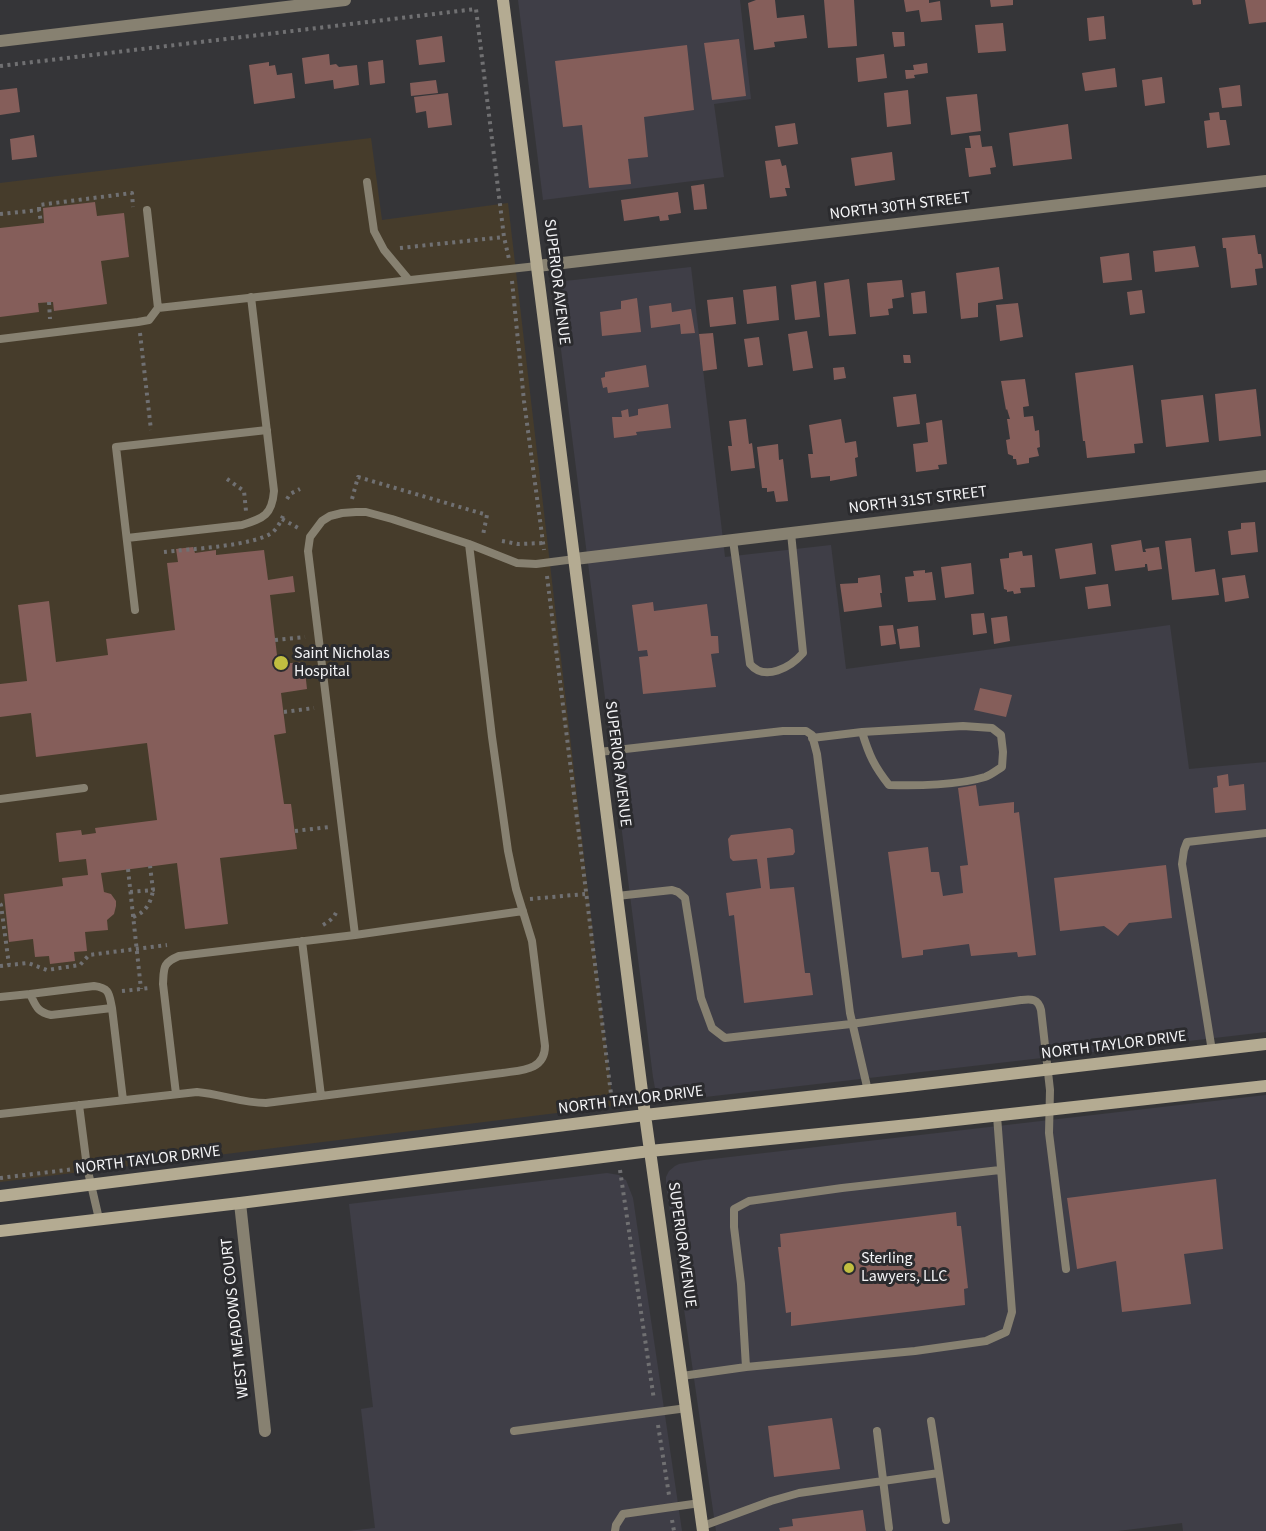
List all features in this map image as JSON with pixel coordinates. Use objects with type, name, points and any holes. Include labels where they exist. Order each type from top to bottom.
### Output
[{"type":"main road","name":"SUPERIOR AVENUE","points":[[503,0],[645,1115],[703,1528]]},
{"type":"main road","name":"NORTH TAYLOR DRIVE","points":[[0,1196],[645,1115],[1266,1044]]},
{"type":"main road","points":[[0,1231],[651,1151],[1266,1086]]},
{"type":"street","points":[[0,41],[345,0]]},
{"type":"street","name":"NORTH 30TH STREET","points":[[537,266],[1266,181]]},
{"type":"street","name":"NORTH 31ST STREET","points":[[575,559],[1266,476]]},
{"type":"street","name":"WEST MEADOWS COURT","points":[[240,1203],[265,1431]]},
{"type":"lane","points":[[367,182],[374,231],[384,250],[409,280]]},
{"type":"lane","points":[[0,339],[149,320],[158,308],[147,210]]},
{"type":"lane","points":[[158,308],[537,266]]},
{"type":"lane","points":[[127,538],[247,524],[267,514],[273,503],[274,490],[251,297]]},
{"type":"lane","points":[[135,610],[116,447],[267,430]]},
{"type":"lane","points":[[355,935],[308,551],[310,537],[322,521],[330,516],[356,512],[379,515],[469,544],[517,563],[536,564],[575,559]]},
{"type":"lane","points":[[733,540],[750,664],[762,673],[781,670],[791,665],[803,653],[791,533]]},
{"type":"lane","points":[[0,1114],[197,1092],[214,1093],[250,1103],[266,1103],[513,1071],[531,1068],[540,1062],[545,1053],[544,1036],[532,941],[508,851],[469,544]]},
{"type":"lane","points":[[812,738],[862,732],[963,726],[992,728],[1001,735],[1002,767],[987,776],[959,781],[912,786],[889,785],[869,755],[862,732]]},
{"type":"lane","points":[[599,752],[783,731],[806,731],[812,735],[817,754],[851,1024],[868,1091]]},
{"type":"lane","points":[[0,799],[84,789]]},
{"type":"lane","points":[[1212,1051],[1182,864],[1184,850],[1187,842],[1266,833]]},
{"type":"lane","points":[[617,896],[672,890],[685,898],[701,998],[712,1028],[725,1038],[851,1024],[1021,1000],[1038,1002],[1049,1070],[1049,1133],[1066,1269]]},
{"type":"lane","points":[[176,1094],[163,986],[164,969],[169,960],[179,956],[355,935],[523,911]]},
{"type":"lane","points":[[302,941],[321,1096]]},
{"type":"lane","points":[[0,998],[94,986],[102,987],[109,993],[112,1008],[123,1100]]},
{"type":"lane","points":[[30,994],[42,1013],[51,1015],[112,1008]]},
{"type":"lane","points":[[79,1105],[87,1167],[99,1219]]},
{"type":"lane","points":[[682,1376],[747,1367],[915,1351],[986,1341],[1006,1332],[1012,1312],[997,1116]]},
{"type":"lane","points":[[747,1367],[734,1209],[749,1201],[1000,1170]]},
{"type":"lane","points":[[514,1431],[687,1408]]},
{"type":"lane","points":[[932,1421],[946,1520]]},
{"type":"lane","points":[[877,1431],[889,1528]]},
{"type":"lane","points":[[703,1528],[800,1492],[939,1473]]},
{"type":"lane","points":[[615,1531],[623,1514],[700,1503]]},
{"type":"path","points":[[0,66],[476,9],[504,237],[511,269],[524,400],[612,1102],[600,1104]]},
{"type":"path","points":[[41,223],[39,205],[132,193],[134,215]]},
{"type":"path","points":[[0,214],[39,210]]},
{"type":"path","points":[[384,250],[504,237]]},
{"type":"path","points":[[49,302],[50,320]]},
{"type":"path","points":[[138,322],[153,443]]},
{"type":"path","points":[[346,500],[352,499],[358,477],[487,515],[482,537],[518,544],[543,543]]},
{"type":"path","points":[[227,479],[244,491],[247,524]]},
{"type":"path","points":[[285,502],[290,494],[300,489]]},
{"type":"path","points":[[282,519],[300,529]]},
{"type":"path","points":[[298,535],[305,523]]},
{"type":"path","points":[[275,640],[305,637]]},
{"type":"path","points":[[284,712],[314,708]]},
{"type":"path","points":[[295,831],[329,827],[330,837]]},
{"type":"path","points":[[133,917],[146,910],[150,903],[153,890],[150,866]]},
{"type":"path","points":[[128,869],[141,989]]},
{"type":"path","points":[[130,892],[153,890]]},
{"type":"path","points":[[322,927],[331,920],[338,902]]},
{"type":"path","points":[[0,904],[9,965]]},
{"type":"path","points":[[0,966],[28,963],[46,970],[80,965],[89,955],[171,945]]},
{"type":"path","points":[[109,993],[163,986]]},
{"type":"path","points":[[618,1156],[674,1531]]},
{"type":"path","points":[[0,1178],[87,1167]]},
{"type":"shaded area","points":[[518,0],[740,0],[751,99],[714,104],[724,177],[543,200]]},
{"type":"shaded area","name":"Saint Nicholas Hospital","points":[[371,138],[382,220],[508,203],[613,1106],[0,1182],[0,183]]},
{"type":"shaded area","points":[[691,267],[725,557],[831,545],[846,669],[1170,625],[1189,769],[1266,762],[1266,1032],[679,1100],[664,1097],[655,1088],[554,294],[560,284],[565,281]]},
{"type":"shaded area","points":[[1266,1095],[1266,1531],[1183,1531],[1182,1523],[1118,1531],[716,1531],[666,1184],[669,1171],[675,1166],[704,1160]]},
{"type":"shaded area","points":[[607,1173],[619,1175],[626,1180],[633,1198],[682,1531],[348,1531],[375,1528],[361,1409],[373,1407],[349,1204]]},
{"type":"building","points":[[756,0],[775,0],[777,18],[804,15],[807,38],[774,42],[775,47],[754,50],[748,3]]},
{"type":"building","points":[[824,0],[854,0],[857,46],[828,48]]},
{"type":"building","points":[[904,0],[929,0],[929,3],[940,1],[942,20],[921,22],[919,10],[906,12]]},
{"type":"building","points":[[990,0],[1013,0],[1013,5],[991,7]]},
{"type":"building","points":[[1192,0],[1201,0],[1201,4],[1193,5]]},
{"type":"building","points":[[1245,0],[1266,0],[1266,22],[1249,24]]},
{"type":"building","points":[[1104,16],[1106,39],[1089,41],[1087,18]]},
{"type":"building","points":[[1003,23],[1006,51],[978,53],[975,25]]},
{"type":"building","points":[[892,32],[904,32],[905,46],[894,47]]},
{"type":"building","points":[[442,36],[445,62],[419,65],[416,40]]},
{"type":"building","points":[[739,39],[746,96],[712,100],[704,43]]},
{"type":"building","points":[[687,45],[694,110],[644,117],[648,157],[628,159],[631,184],[589,188],[582,125],[563,127],[555,61]]},
{"type":"building","points":[[329,54],[330,65],[336,64],[339,67],[357,65],[359,85],[334,89],[333,80],[305,84],[302,58]]},
{"type":"building","points":[[884,54],[887,78],[858,82],[856,58]]},
{"type":"building","points":[[383,60],[385,83],[370,85],[368,62]]},
{"type":"building","points":[[269,62],[269,66],[275,65],[277,75],[292,73],[295,98],[254,104],[249,65]]},
{"type":"building","points":[[927,63],[928,73],[906,79],[905,70],[914,70],[913,65]]},
{"type":"building","points":[[1115,68],[1117,87],[1085,91],[1082,73]]},
{"type":"building","points":[[1162,77],[1165,103],[1145,106],[1142,80]]},
{"type":"building","points":[[436,80],[438,93],[411,96],[410,83]]},
{"type":"building","points":[[1240,85],[1242,106],[1222,108],[1219,88]]},
{"type":"building","points":[[17,88],[20,112],[0,115],[0,90]]},
{"type":"building","points":[[908,90],[911,124],[887,127],[884,93]]},
{"type":"building","points":[[448,93],[452,125],[428,128],[426,111],[416,113],[414,97]]},
{"type":"building","points":[[977,94],[981,131],[951,135],[946,97]]},
{"type":"building","points":[[1219,112],[1220,120],[1226,120],[1230,145],[1207,148],[1204,121],[1210,120],[1209,113]]},
{"type":"building","points":[[795,123],[798,144],[778,147],[775,126]]},
{"type":"building","points":[[1068,124],[1072,159],[1013,166],[1009,133]]},
{"type":"building","points":[[34,135],[37,157],[12,160],[10,139]]},
{"type":"building","points":[[980,135],[982,147],[992,146],[996,167],[990,168],[991,174],[969,177],[965,148],[971,148],[969,136]]},
{"type":"building","points":[[892,152],[895,180],[855,186],[851,158]]},
{"type":"building","points":[[780,159],[782,166],[786,165],[790,188],[785,188],[787,196],[770,198],[765,161]]},
{"type":"building","points":[[704,184],[707,209],[694,210],[691,186]]},
{"type":"building","points":[[678,192],[681,213],[668,215],[669,220],[660,221],[659,216],[624,221],[621,200]]},
{"type":"building","points":[[95,202],[97,216],[124,213],[129,257],[101,261],[107,304],[54,311],[53,302],[38,303],[39,312],[0,317],[0,228],[44,223],[43,208]]},
{"type":"building","points":[[1255,235],[1263,268],[1255,269],[1257,285],[1231,288],[1226,248],[1223,248],[1222,238]]},
{"type":"building","points":[[1195,246],[1199,267],[1155,272],[1153,251]]},
{"type":"building","points":[[1129,253],[1132,280],[1103,283],[1100,257]]},
{"type":"building","points":[[999,267],[1003,299],[978,303],[978,317],[961,319],[956,273]]},
{"type":"building","points":[[849,279],[856,334],[829,336],[824,283]]},
{"type":"building","points":[[902,280],[904,297],[892,299],[893,308],[888,309],[889,315],[870,317],[867,283]]},
{"type":"building","points":[[816,281],[820,317],[795,320],[791,285]]},
{"type":"building","points":[[776,286],[779,320],[747,324],[743,290]]},
{"type":"building","points":[[1142,290],[1145,313],[1130,315],[1127,292]]},
{"type":"building","points":[[925,291],[927,313],[913,314],[911,293]]},
{"type":"building","points":[[733,297],[736,324],[710,327],[707,300]]},
{"type":"building","points":[[637,298],[641,332],[602,336],[600,312],[621,309],[621,301]]},
{"type":"building","points":[[671,303],[672,312],[691,309],[695,333],[681,334],[680,324],[651,328],[649,306]]},
{"type":"building","points":[[1018,303],[1023,337],[1000,341],[996,305]]},
{"type":"building","points":[[807,331],[813,368],[793,371],[788,334]]},
{"type":"building","points":[[713,333],[717,369],[703,371],[699,334]]},
{"type":"building","points":[[759,337],[763,365],[748,367],[744,339]]},
{"type":"building","points":[[903,355],[910,355],[911,363],[904,363]]},
{"type":"building","points":[[646,365],[649,387],[608,393],[607,387],[603,388],[601,378],[605,377],[605,372]]},
{"type":"building","points":[[1133,365],[1143,443],[1134,444],[1135,453],[1087,458],[1075,373]]},
{"type":"building","points":[[844,367],[846,378],[834,380],[833,368]]},
{"type":"building","points":[[1025,379],[1029,406],[1023,407],[1024,417],[1033,416],[1035,431],[1039,430],[1040,447],[1037,448],[1039,456],[1029,458],[1029,463],[1017,465],[1016,459],[1008,454],[1006,440],[1010,439],[1007,419],[1010,419],[1006,410],[1001,381]]},
{"type":"building","points":[[1256,389],[1261,436],[1219,441],[1215,394]]},
{"type":"building","points":[[916,394],[920,424],[897,427],[893,397]]},
{"type":"building","points":[[1203,395],[1209,442],[1166,447],[1161,400]]},
{"type":"building","points":[[668,404],[671,428],[636,432],[637,435],[614,438],[612,417],[622,417],[621,411],[628,409],[629,417],[638,415],[638,409]]},
{"type":"building","points":[[746,419],[755,468],[731,471],[728,446],[732,446],[729,421]]},
{"type":"building","points":[[841,419],[845,443],[856,441],[857,476],[830,481],[830,476],[811,478],[808,454],[813,454],[809,425]]},
{"type":"building","points":[[942,420],[947,464],[938,465],[939,469],[916,472],[913,444],[928,442],[926,423]]},
{"type":"building","points":[[778,444],[779,460],[783,459],[788,501],[776,502],[774,491],[767,492],[767,488],[762,488],[757,447]]},
{"type":"building","points":[[1255,522],[1258,552],[1231,555],[1228,531],[1241,529],[1241,523]]},
{"type":"building","points":[[1191,538],[1195,572],[1215,569],[1219,595],[1172,600],[1165,541]]},
{"type":"building","points":[[1141,540],[1143,552],[1146,552],[1145,549],[1159,547],[1162,569],[1148,571],[1147,564],[1145,564],[1145,567],[1115,571],[1111,545]]},
{"type":"building","points":[[1092,543],[1096,574],[1060,579],[1055,549]]},
{"type":"building","points":[[193,547],[195,553],[216,550],[216,555],[264,550],[268,580],[293,576],[295,592],[270,595],[278,664],[304,662],[307,689],[281,693],[286,733],[274,735],[284,804],[291,804],[297,849],[220,858],[228,924],[185,929],[177,863],[101,873],[104,892],[111,894],[116,901],[114,914],[107,920],[108,930],[85,932],[87,951],[74,952],[75,961],[50,964],[49,956],[35,957],[33,939],[9,942],[4,894],[63,886],[62,878],[88,875],[86,859],[59,862],[56,833],[81,830],[82,835],[96,833],[95,828],[157,820],[147,743],[36,757],[31,713],[0,717],[0,684],[27,681],[18,605],[49,601],[56,662],[108,655],[106,639],[175,630],[167,563],[178,562],[176,549]]},
{"type":"building","points":[[1022,551],[1023,556],[1032,555],[1035,587],[1020,588],[1021,593],[1014,594],[1013,591],[1007,592],[1004,589],[1000,559],[1009,558],[1009,553]]},
{"type":"building","points":[[971,563],[974,594],[945,598],[941,567]]},
{"type":"building","points":[[925,570],[925,573],[932,572],[936,600],[908,602],[905,577],[914,576],[913,571]]},
{"type":"building","points":[[880,575],[882,607],[844,612],[840,584],[858,583],[858,578]]},
{"type":"building","points":[[1245,575],[1249,598],[1225,602],[1222,578]]},
{"type":"building","points":[[1108,584],[1111,606],[1088,609],[1085,587]]},
{"type":"building","points":[[653,602],[654,611],[707,604],[711,636],[718,636],[719,653],[711,654],[716,687],[643,694],[639,657],[648,656],[647,650],[638,651],[632,605]]},
{"type":"building","points":[[984,613],[987,633],[973,635],[971,614]]},
{"type":"building","points":[[1007,616],[1010,641],[994,644],[991,618]]},
{"type":"building","points":[[893,625],[896,644],[881,646],[879,626]]},
{"type":"building","points":[[918,626],[920,647],[900,649],[897,629]]},
{"type":"building","points":[[980,688],[1012,695],[1006,717],[974,710]]},
{"type":"building","points":[[1228,774],[1229,786],[1244,784],[1246,810],[1215,813],[1213,788],[1218,787],[1217,776]]},
{"type":"building","points":[[976,785],[979,806],[1014,802],[1014,813],[1019,812],[1036,955],[1018,957],[1017,952],[971,956],[969,944],[923,950],[923,955],[902,958],[888,852],[928,847],[931,872],[939,872],[943,896],[963,893],[960,866],[968,865],[958,788]]},
{"type":"building","points":[[790,828],[793,830],[795,852],[793,855],[767,858],[770,889],[794,887],[805,973],[810,973],[813,995],[744,1003],[734,915],[729,916],[726,893],[761,888],[757,859],[733,861],[730,858],[728,839],[731,835]]},
{"type":"building","points":[[1166,865],[1172,918],[1129,923],[1118,936],[1104,926],[1060,931],[1054,878]]},
{"type":"building","points":[[1216,1179],[1223,1249],[1184,1254],[1191,1304],[1122,1312],[1116,1261],[1077,1269],[1067,1198]]},
{"type":"building","points":[[956,1212],[957,1226],[961,1226],[968,1288],[964,1289],[965,1305],[791,1326],[791,1312],[786,1313],[778,1247],[781,1247],[780,1234]]},
{"type":"building","points":[[832,1418],[840,1469],[774,1477],[768,1426]]},
{"type":"building","points":[[863,1510],[866,1531],[780,1531],[779,1528],[793,1526],[792,1519]]},
{"type":"place","name":"Saint Nicholas Hospital","points":[[281,663]]},
{"type":"place","name":"Sterling Lawyers, LLC","points":[[849,1268]]}]
